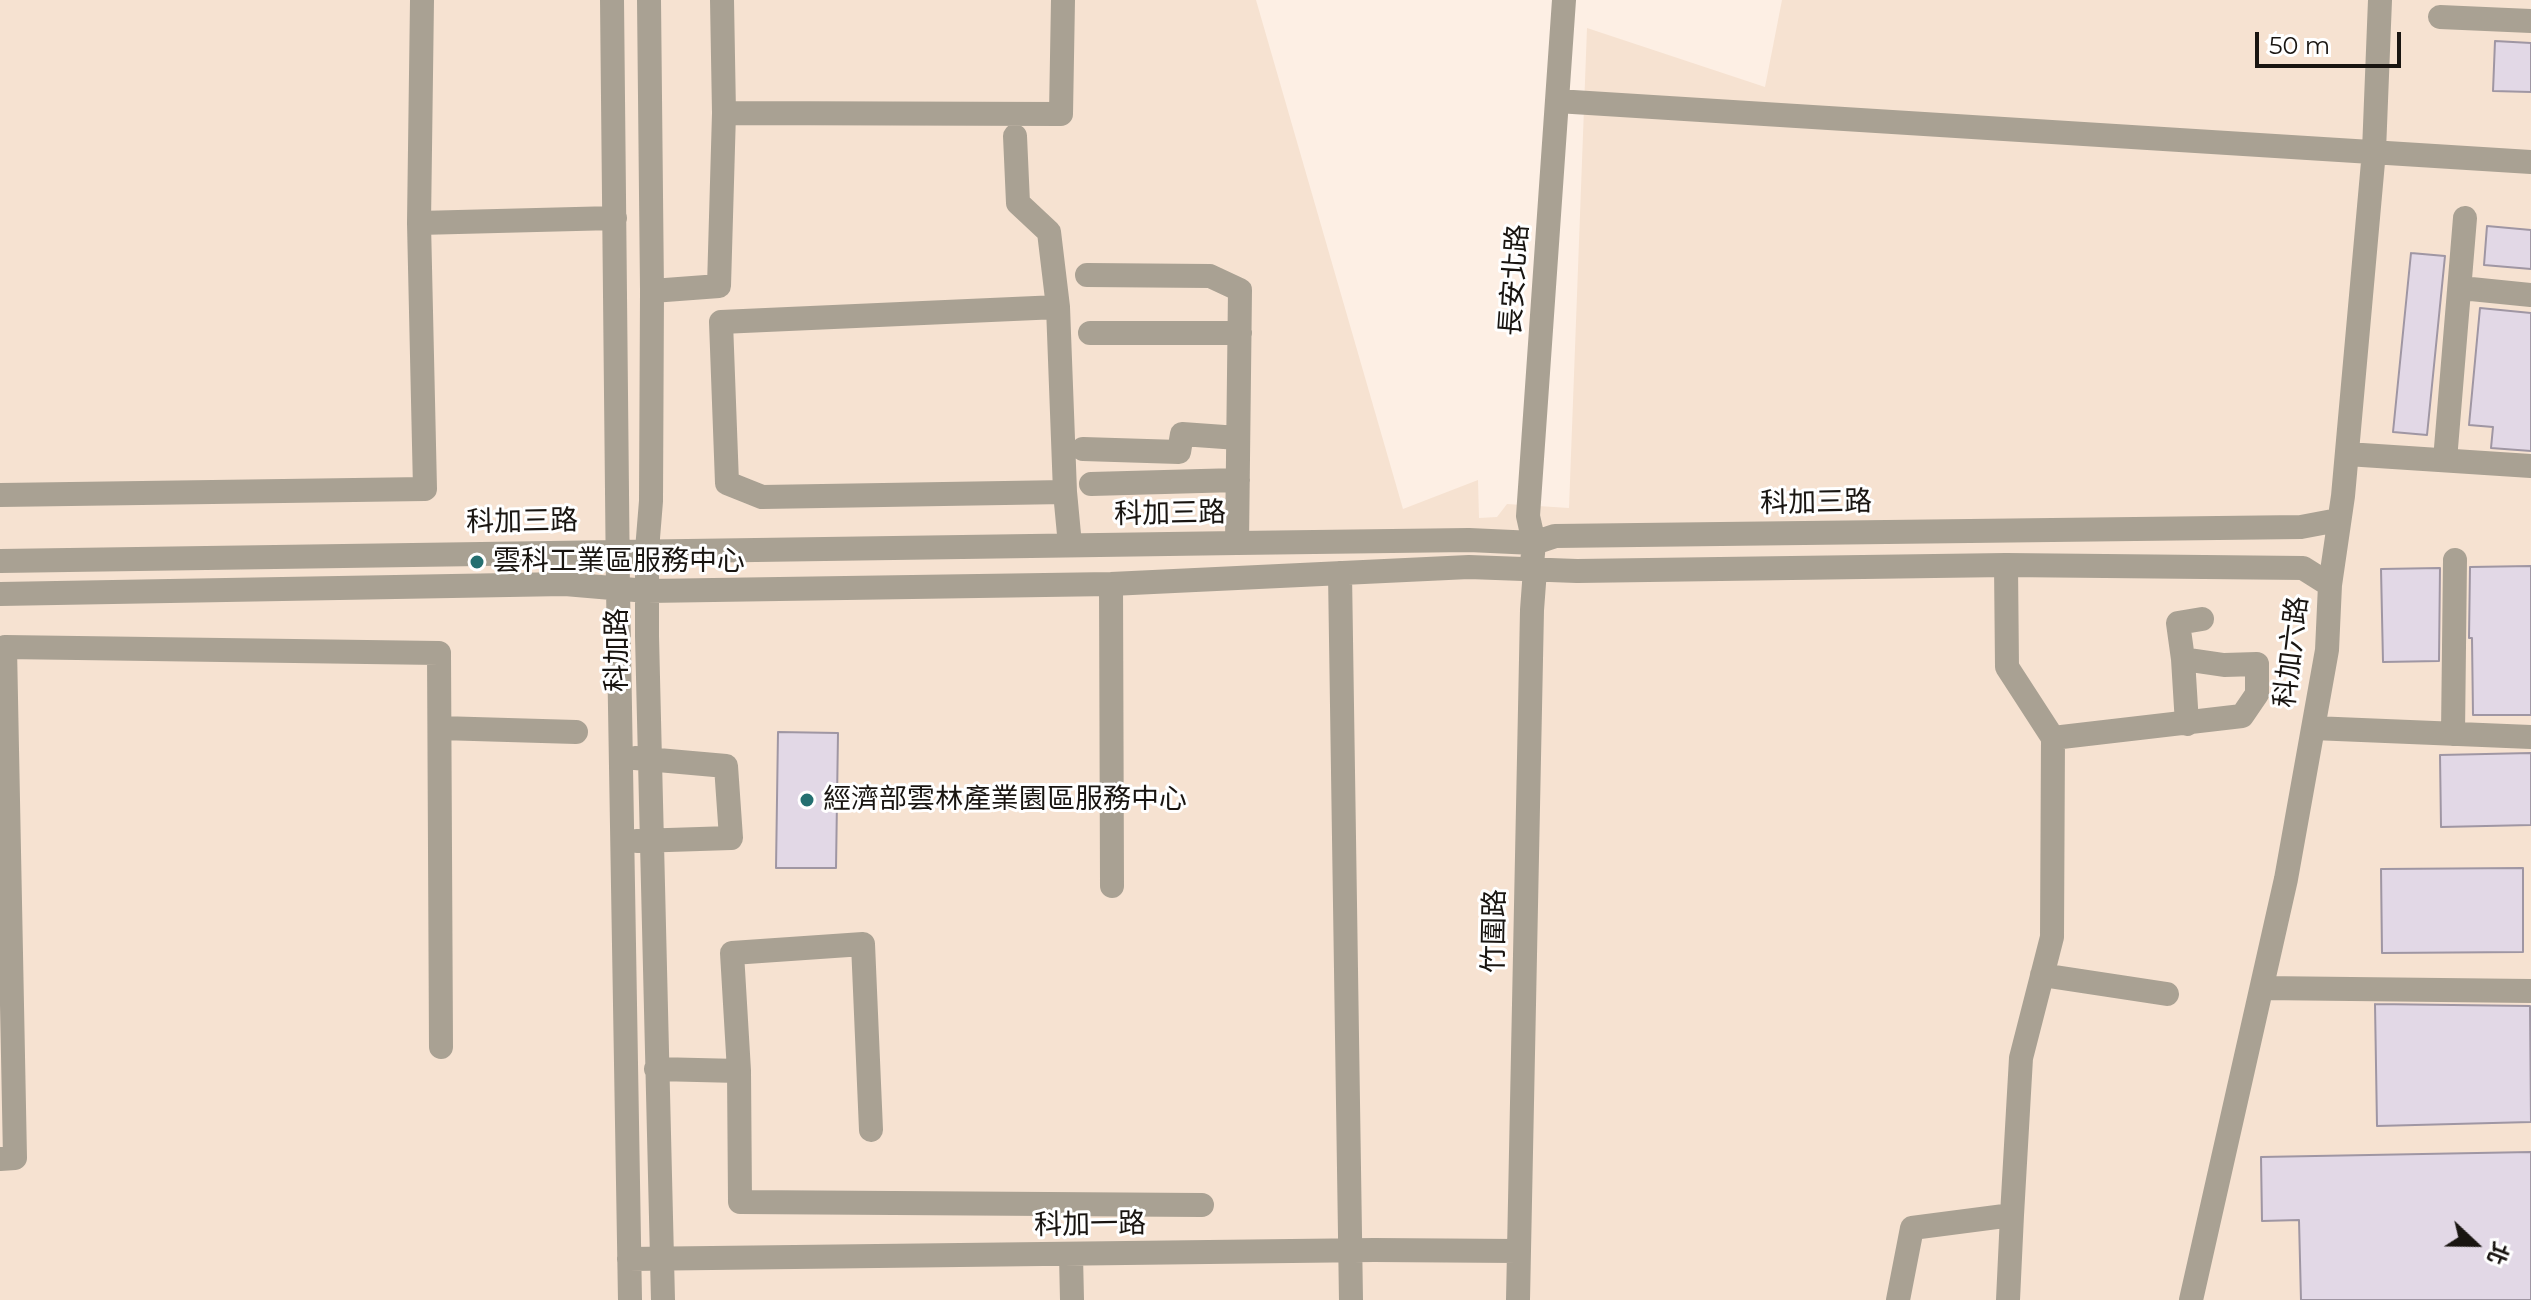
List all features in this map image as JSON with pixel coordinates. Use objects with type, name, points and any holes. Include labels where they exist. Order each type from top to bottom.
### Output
[{"type":"street","points":[[0,495],[425,489],[419,223],[422,0]]},
{"type":"street","name":"科加路","points":[[612,0],[630,1300]]},
{"type":"street","name":"科加路","points":[[649,0],[652,291],[651,501],[647,591],[663,1300]]},
{"type":"street","points":[[722,0],[724,113],[719,286],[727,483],[762,497],[1065,492]]},
{"type":"street","points":[[724,113],[1061,114],[1063,0]]},
{"type":"street","name":"長安北路","points":[[1534,559],[1528,516],[1564,0]]},
{"type":"street","name":"科加六路","points":[[2191,1300],[2286,879],[2327,650],[2330,585],[2347,454],[2374,151],[2380,0]]},
{"type":"street","points":[[2440,17],[2531,21]]},
{"type":"street","points":[[1557,101],[2531,162]]},
{"type":"street","points":[[1015,136],[1018,203],[1049,232],[1058,307],[1070,545]]},
{"type":"street","points":[[419,223],[615,218]]},
{"type":"street","points":[[2445,460],[2465,218]]},
{"type":"street","points":[[1087,275],[1210,276],[1240,290],[1237,543]]},
{"type":"street","points":[[652,291],[719,286]]},
{"type":"street","points":[[2461,288],[2531,295]]},
{"type":"street","points":[[721,322],[1058,307]]},
{"type":"street","points":[[1090,333],[1240,333]]},
{"type":"street","points":[[1083,449],[1179,452],[1182,434],[1238,438]]},
{"type":"street","points":[[2347,454],[2531,466]]},
{"type":"street","points":[[1091,484],[1238,480]]},
{"type":"street","name":"科加三路","points":[[1534,559],[1555,536],[2301,527],[2338,520]]},
{"type":"street","name":"科加三路","points":[[0,561],[1469,540],[1534,559]]},
{"type":"street","name":"科加三路","points":[[0,594],[565,584],[647,591],[1111,584],[1469,567],[1534,559],[2303,568],[2330,585]]},
{"type":"street","name":"竹圍路","points":[[1518,1300],[1534,559]]},
{"type":"street","points":[[2453,734],[2455,560]]},
{"type":"street","points":[[2006,565],[2007,667],[2053,738],[2052,937],[2021,1058],[2008,1300]]},
{"type":"street","points":[[1340,573],[1351,1300]]},
{"type":"street","points":[[1111,584],[1112,886]]},
{"type":"street","points":[[2187,724],[2178,623],[2202,619]]},
{"type":"street","points":[[0,1159],[15,1158],[5,647],[439,653],[441,1047]]},
{"type":"street","points":[[2053,738],[2242,716],[2257,694],[2257,664],[2224,665],[2183,659]]},
{"type":"street","points":[[440,728],[576,732]]},
{"type":"street","points":[[2313,728],[2531,737]]},
{"type":"street","points":[[622,757],[726,766],[731,838],[623,841]]},
{"type":"street","points":[[871,1130],[863,944],[732,953],[739,1071],[740,1202],[1202,1205]]},
{"type":"street","points":[[2042,975],[2167,994]]},
{"type":"street","points":[[2262,988],[2531,991]]},
{"type":"street","points":[[656,1069],[739,1071]]},
{"type":"street","points":[[1898,1300],[1912,1228],[2012,1215]]},
{"type":"street","name":"科加一路","points":[[629,1259],[1518,1251]]},
{"type":"street","points":[[1071,1255],[1072,1300]]},
{"type":"shaded area","points":[[0,0],[1256,0],[1403,509],[1478,480],[1479,518],[1497,517],[1507,504],[1569,508],[1587,28],[1765,87],[1782,0],[2531,0],[2531,1300],[0,1300]]},
{"type":"building","points":[[2495,41],[2531,43],[2531,92],[2493,91]]},
{"type":"building","points":[[2487,226],[2531,230],[2531,269],[2484,265]]},
{"type":"building","points":[[2411,253],[2445,256],[2427,435],[2393,432]]},
{"type":"building","points":[[2480,308],[2531,313],[2531,451],[2491,448],[2493,427],[2469,425]]},
{"type":"building","points":[[2531,566],[2531,715],[2473,715],[2472,638],[2469,638],[2470,567]]},
{"type":"building","points":[[2440,568],[2439,661],[2383,662],[2381,569]]},
{"type":"building","name":"經濟部雲林產業園區服務中心","points":[[778,732],[838,733],[836,868],[776,868]]},
{"type":"building","points":[[2531,753],[2531,825],[2441,827],[2440,755]]},
{"type":"building","points":[[2523,868],[2523,952],[2382,953],[2381,869]]},
{"type":"building","points":[[2375,1004],[2530,1006],[2531,1122],[2377,1126]]},
{"type":"building","points":[[2531,1152],[2531,1300],[2301,1300],[2299,1220],[2262,1221],[2261,1157]]},
{"type":"place","name":"雲科工業區服務中心","points":[[477,562]]},
{"type":"place","name":"經濟部雲林產業園區服務中心","points":[[807,800]]}]
